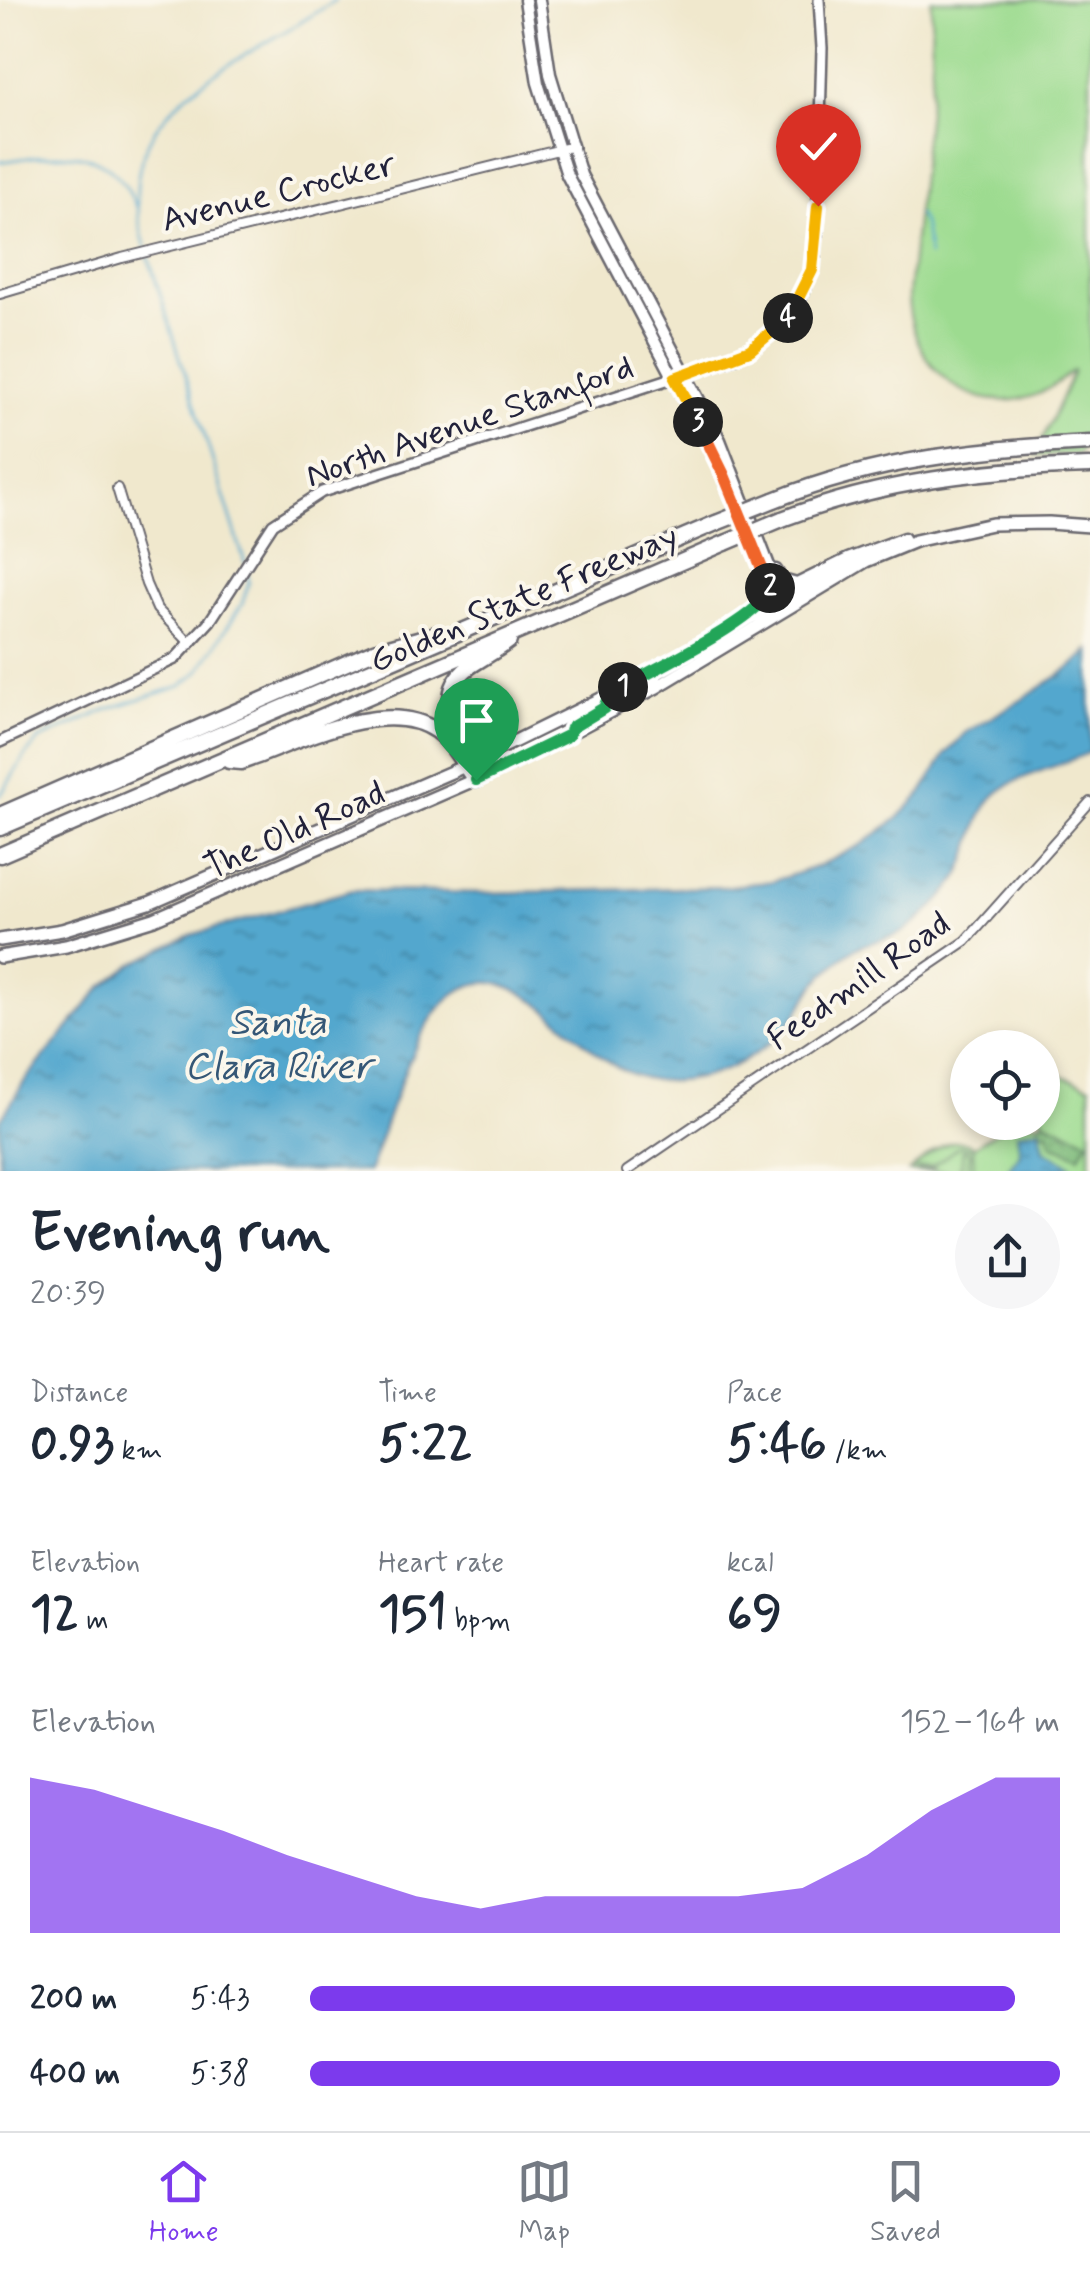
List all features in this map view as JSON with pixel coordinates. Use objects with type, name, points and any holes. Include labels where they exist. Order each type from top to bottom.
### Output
[{"type":"highway","name":"Golden State Freeway","points":[[0,828],[774,500],[848,475],[914,459],[978,449],[1087,443]]},
{"type":"highway","name":"Golden State Freeway","points":[[0,855],[782,520],[906,483],[1030,468],[1082,466]]},
{"type":"highway","points":[[476,780],[452,717],[452,690],[470,667],[525,629]]},
{"type":"highway","points":[[0,815],[374,651],[432,634],[452,634]]},
{"type":"highway","points":[[218,761],[241,762],[388,716],[412,719],[433,729],[469,765]]},
{"type":"main road","points":[[525,0],[538,83],[558,150],[581,206],[717,459],[770,592],[765,602],[743,620]]},
{"type":"main road","points":[[539,0],[548,66],[570,146],[596,206],[720,440],[786,603]]},
{"type":"main road","points":[[717,459],[724,463],[786,603]]},
{"type":"main road","points":[[739,489],[778,575],[788,583],[805,581],[848,559],[904,538]]},
{"type":"main road","name":"The Old Road","points":[[0,940],[62,930],[139,907],[469,765],[609,695],[743,620],[786,603],[866,561],[944,533],[1020,520]]},
{"type":"main road","name":"The Old Road","points":[[0,957],[66,946],[154,919],[476,780],[569,735],[872,552],[904,538],[948,526],[1020,520],[1090,523]]},
{"type":"main road","points":[[613,710],[616,701],[656,676],[656,668]]},
{"type":"main road","points":[[569,735],[580,721],[604,708],[609,695]]},
{"type":"street","name":"North Avenue Stanford","points":[[0,741],[175,659],[210,621],[273,524],[322,492],[734,358],[760,343],[788,318],[810,277],[817,234],[822,48],[819,0]]},
{"type":"street","name":"Avenue Crocker","points":[[0,294],[140,254],[570,146]]},
{"type":"street","points":[[117,488],[157,608],[191,644]]},
{"type":"street","name":"Feedmill Road","points":[[628,1171],[963,944],[1090,802]]},
{"type":"green space","points":[[931,0],[1090,0],[1090,427],[1079,454],[1035,456],[1074,370],[1052,387],[1026,398],[1002,401],[979,397],[942,376],[917,340],[908,295],[932,73]]},
{"type":"green space","points":[[1060,1075],[1090,1086],[1090,1171],[909,1171],[948,1143],[966,1142],[974,1146],[983,1140],[1060,1140]]},
{"type":"green space","points":[[1060,1128],[1088,1140],[1080,1156],[1051,1144],[1050,1140],[1060,1140]]},
{"type":"green space","points":[[960,1146],[973,1148],[974,1171],[968,1171],[970,1152],[963,1150],[961,1171],[919,1171],[918,1168],[932,1166]]},
{"type":"water","name":"Santa Clara River","points":[[1090,649],[1090,752],[1026,777],[994,796],[982,814],[962,869],[933,908],[903,932],[847,954],[818,982],[779,1035],[732,1067],[683,1081],[631,1074],[599,1055],[534,1001],[512,988],[488,983],[465,987],[430,1020],[400,1084],[369,1171],[0,1171],[0,1120],[26,1079],[102,987],[131,965],[191,935],[353,890],[483,893],[723,887],[774,881],[819,866],[864,843],[897,819],[921,794],[945,755],[965,733],[1073,666]]},
{"type":"water","points":[[1018,1140],[1042,1140],[1044,1150],[1071,1165],[1060,1171],[1007,1171],[1020,1154]]},
{"type":"waterway","points":[[146,249],[137,198],[143,157],[161,122],[188,94],[222,69],[335,0]]},
{"type":"waterway","points":[[0,162],[62,155],[97,161],[125,185],[136,207]]},
{"type":"waterway","points":[[918,214],[929,256]]},
{"type":"waterway","points":[[148,256],[245,563]]},
{"type":"waterway","points":[[0,796],[39,740],[108,709],[181,686],[199,671],[242,604],[249,582],[247,571]]},
{"type":"route","points":[[476,780],[569,735],[580,721],[604,708],[609,695],[743,620],[769,596],[770,588],[720,464],[675,378],[750,350],[788,318],[812,270],[818,206]]}]
